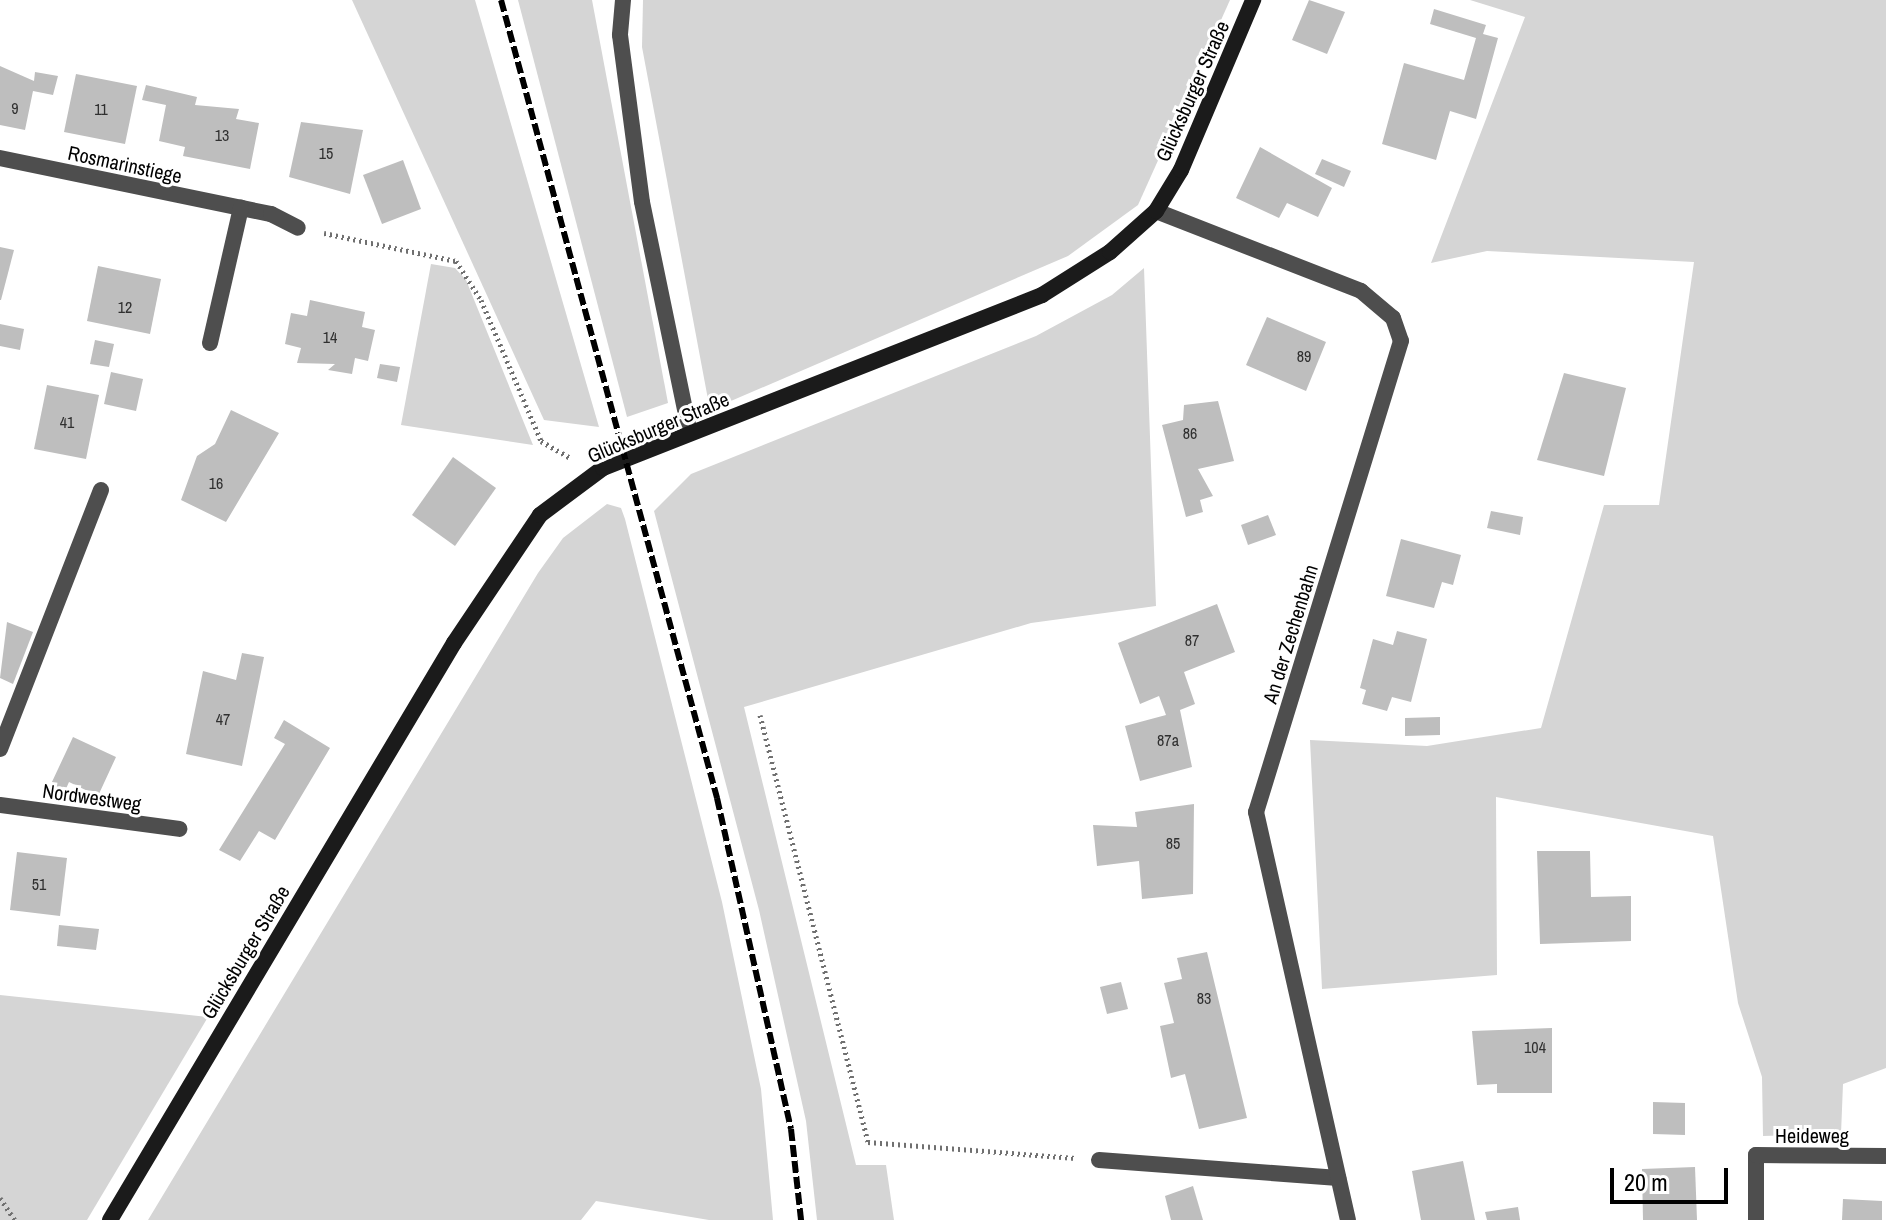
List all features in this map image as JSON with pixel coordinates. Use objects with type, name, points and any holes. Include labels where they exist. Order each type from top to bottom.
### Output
[{"type":"main road","name":"Glücksburger Straße","points":[[110,1220],[454,643],[540,515],[603,468],[1042,295],[1156,211],[1253,0]]},
{"type":"street","points":[[623,0],[620,35],[642,202],[690,433]]},
{"type":"street","name":"Rosmarinstiege","points":[[0,158],[241,208],[298,228]]},
{"type":"street","points":[[210,343],[241,208]]},
{"type":"street","name":"An der Zechenbahn","points":[[1156,211],[1361,291],[1393,318],[1401,341],[1256,812],[1348,1220]]},
{"type":"street","points":[[0,749],[101,490]]},
{"type":"street","name":"Nordwestweg","points":[[0,805],[179,829]]},
{"type":"street","name":"Heideweg","points":[[1756,1220],[1756,1155],[1886,1156]]},
{"type":"street","points":[[1099,1160],[1338,1178]]},
{"type":"path","points":[[298,228],[456,261],[481,300],[541,441],[603,468]]},
{"type":"path","points":[[760,715],[868,1142],[1099,1160]]},
{"type":"path","points":[[0,1198],[15,1220]]},
{"type":"shaded area","points":[[352,0],[475,0],[599,427],[544,420]]},
{"type":"shaded area","points":[[518,0],[592,0],[668,403],[627,417]]},
{"type":"shaded area","points":[[643,0],[1230,0],[1138,205],[1068,256],[710,410],[642,47]]},
{"type":"shaded area","points":[[1470,0],[1886,0],[1886,1068],[1843,1084],[1841,1134],[1763,1136],[1762,1077],[1738,1003],[1713,836],[1496,797],[1497,975],[1322,989],[1310,740],[1427,746],[1541,728],[1604,505],[1659,505],[1694,262],[1487,251],[1431,263],[1525,17]]},
{"type":"shaded area","points":[[431,264],[455,268],[466,280],[533,445],[401,425]]},
{"type":"shaded area","points":[[1144,268],[1156,606],[1031,623],[744,707],[856,1165],[886,1165],[894,1220],[817,1220],[806,1121],[759,910],[654,511],[691,474],[1036,336],[1112,295]]},
{"type":"shaded area","points":[[607,504],[621,508],[625,519],[722,902],[761,1089],[773,1220],[709,1220],[596,1201],[581,1220],[148,1220],[538,573],[563,538]]},
{"type":"shaded area","points":[[0,995],[208,1017],[87,1220],[0,1220]]},
{"type":"building","points":[[1309,0],[1345,12],[1327,54],[1292,40]]},
{"type":"building","points":[[1434,9],[1486,25],[1483,34],[1498,38],[1476,119],[1450,111],[1436,160],[1382,144],[1404,63],[1464,80],[1476,38],[1430,24]]},
{"type":"building","points":[[0,66],[34,81],[35,72],[58,76],[53,95],[33,91],[25,130],[0,125]]},
{"type":"building","points":[[76,74],[137,86],[125,144],[64,132]]},
{"type":"building","points":[[146,85],[197,97],[195,105],[239,109],[236,119],[259,123],[250,169],[183,156],[185,147],[159,141],[166,105],[142,100]]},
{"type":"building","points":[[301,122],[363,130],[350,194],[289,177]]},
{"type":"building","points":[[1260,147],[1332,188],[1318,217],[1287,203],[1279,218],[1236,198]]},
{"type":"building","points":[[1322,159],[1351,171],[1344,187],[1315,174]]},
{"type":"building","points":[[403,160],[421,209],[382,224],[363,175]]},
{"type":"building","points":[[0,247],[14,250],[1,300],[0,300]]},
{"type":"building","points":[[98,266],[161,279],[150,334],[87,321]]},
{"type":"building","points":[[310,300],[365,312],[362,327],[375,330],[368,361],[355,358],[352,374],[328,370],[335,364],[297,363],[301,348],[285,344],[291,313],[307,316]]},
{"type":"building","points":[[1267,317],[1326,342],[1306,391],[1246,365]]},
{"type":"building","points":[[0,324],[24,329],[20,350],[0,346]]},
{"type":"building","points":[[95,340],[114,344],[109,367],[90,364]]},
{"type":"building","points":[[380,364],[400,367],[397,382],[377,378]]},
{"type":"building","points":[[111,372],[143,379],[136,411],[104,404]]},
{"type":"building","points":[[1564,373],[1626,388],[1604,476],[1537,460]]},
{"type":"building","points":[[47,385],[99,395],[86,459],[34,449]]},
{"type":"building","points":[[1218,401],[1234,461],[1198,469],[1213,496],[1200,500],[1203,512],[1186,517],[1162,425],[1183,420],[1184,405]]},
{"type":"building","points":[[231,410],[279,433],[226,522],[181,500],[197,456],[215,444]]},
{"type":"building","points":[[453,457],[496,488],[455,546],[412,515]]},
{"type":"building","points":[[1491,511],[1523,517],[1520,535],[1487,528]]},
{"type":"building","points":[[1268,515],[1276,535],[1248,545],[1241,525]]},
{"type":"building","points":[[1401,539],[1461,555],[1453,585],[1442,582],[1434,608],[1386,596]]},
{"type":"building","points":[[1217,604],[1235,652],[1184,672],[1195,704],[1180,710],[1192,767],[1140,781],[1125,726],[1166,715],[1159,696],[1140,704],[1118,643]]},
{"type":"building","points":[[7,622],[33,632],[13,684],[0,678]]},
{"type":"building","points":[[1397,631],[1427,639],[1411,702],[1392,697],[1387,711],[1362,704],[1366,690],[1360,688],[1373,639],[1393,645]]},
{"type":"building","points":[[242,653],[264,657],[242,766],[186,754],[203,671],[236,680]]},
{"type":"building","points":[[1440,717],[1440,735],[1405,736],[1405,718]]},
{"type":"building","points":[[284,720],[330,748],[275,840],[259,831],[240,861],[219,850],[285,744],[274,738]]},
{"type":"building","points":[[73,737],[116,757],[98,796],[69,782],[65,791],[51,784]]},
{"type":"building","points":[[1194,804],[1193,894],[1142,899],[1139,861],[1097,866],[1093,825],[1137,827],[1135,812]]},
{"type":"building","points":[[1537,851],[1590,851],[1591,897],[1631,896],[1631,941],[1540,944]]},
{"type":"building","points":[[17,852],[67,858],[60,916],[10,910]]},
{"type":"building","points":[[59,925],[99,929],[96,950],[57,946]]},
{"type":"building","points":[[1207,952],[1247,1118],[1199,1129],[1185,1074],[1171,1078],[1160,1026],[1174,1023],[1164,983],[1182,979],[1177,958]]},
{"type":"building","points":[[1121,982],[1128,1009],[1107,1014],[1100,987]]},
{"type":"building","points":[[1552,1028],[1552,1093],[1497,1093],[1497,1084],[1477,1085],[1472,1031]]},
{"type":"building","points":[[1653,1102],[1685,1103],[1685,1135],[1653,1134]]},
{"type":"building","points":[[1463,1161],[1475,1220],[1421,1220],[1412,1171]]},
{"type":"building","points":[[1695,1167],[1697,1220],[1643,1220],[1642,1169]]},
{"type":"building","points":[[1193,1186],[1203,1220],[1171,1220],[1165,1196]]},
{"type":"building","points":[[1843,1199],[1882,1201],[1882,1220],[1842,1220]]},
{"type":"building","points":[[1518,1207],[1520,1220],[1487,1220],[1485,1212]]},
{"type":"railway","points":[[501,0],[717,798],[791,1129],[801,1220]]}]
